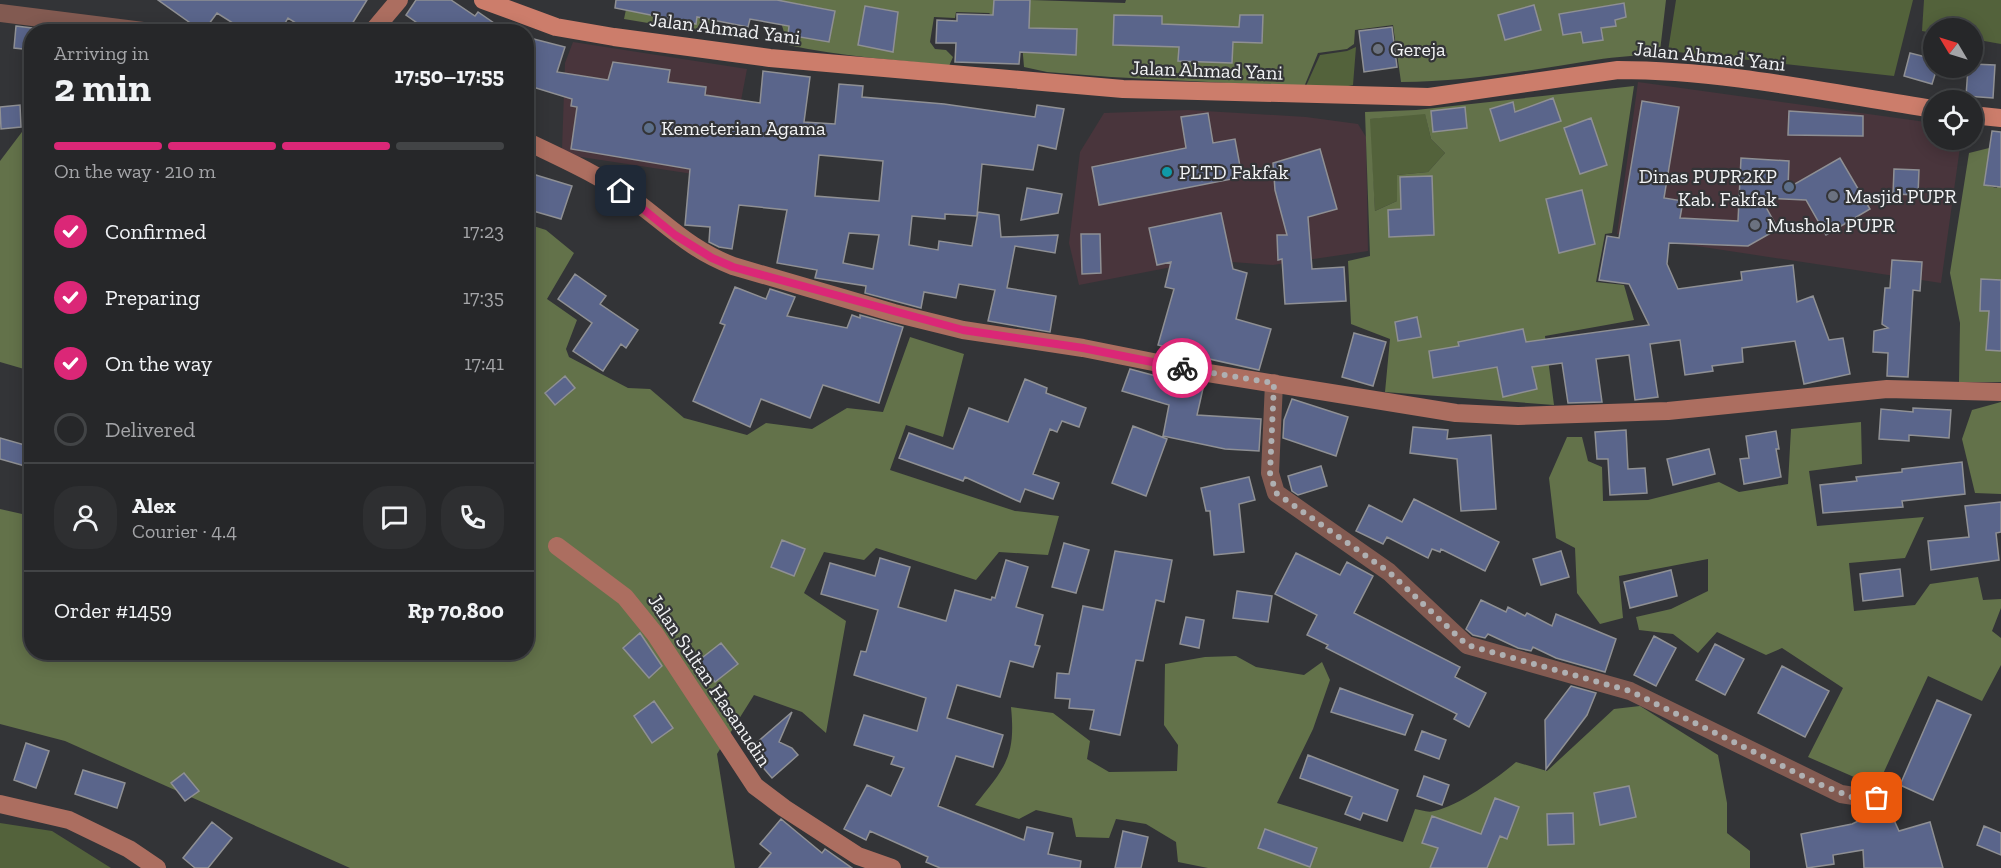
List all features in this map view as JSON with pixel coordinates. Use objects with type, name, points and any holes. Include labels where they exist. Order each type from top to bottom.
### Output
[{"type":"main road","points":[[379,24],[399,0]]},
{"type":"main road","name":"Jalan Ahmad Yani","points":[[483,0],[539,22],[614,37],[770,58],[1074,87],[1429,98],[1611,71],[1649,70],[1751,81],[1923,107]]},
{"type":"main road","points":[[1983,116],[2001,118]]},
{"type":"main road","points":[[534,145],[621,191],[675,235],[712,258],[733,267],[963,330],[1083,348],[1274,383],[1456,413],[1518,417],[1668,411],[1887,389],[2001,392]]},
{"type":"main road","name":"Jalan Sultan Hasanudin","points":[[557,546],[625,597],[655,634],[755,786],[784,808],[858,856],[892,868]]},
{"type":"main road","points":[[0,804],[69,820],[129,849],[158,868]]},
{"type":"street","points":[[0,13],[87,24]]},
{"type":"street","points":[[1274,383],[1270,473],[1276,493],[1389,572],[1467,645],[1630,691],[1841,794],[1874,799],[1890,788]]},
{"type":"shaded area","name":"Kemeterian Agama","points":[[573,42],[747,69],[726,179],[568,155],[562,150],[565,63]]},
{"type":"shaded area","name":"Dinas PUPR2KP Kab. Fakfak","points":[[1638,82],[1923,122],[1923,150],[1960,150],[1941,283],[1617,234]]},
{"type":"shaded area","name":"PLTD Fakfak","points":[[1188,110],[1306,117],[1358,124],[1366,137],[1368,251],[1273,265],[1232,262],[1177,266],[1079,285],[1069,243],[1080,152],[1104,113]]},
{"type":"green space","points":[[628,0],[713,0],[708,33],[624,19]]},
{"type":"green space","points":[[774,0],[994,0],[1029,16],[1030,0],[1125,3],[1126,0],[1666,0],[1660,51],[1450,80],[1401,82],[1393,25],[1355,30],[1354,44],[1347,49],[1318,53],[1304,87],[1111,77],[1047,72],[1024,67],[1020,19],[994,17],[989,13],[956,12],[955,18],[934,17],[930,42],[935,49],[946,50],[953,57],[949,66],[848,55],[788,45]],"holes":[[[794,3],[835,11],[829,42],[788,34]],[[1624,3],[1626,17],[1615,20],[1616,26],[1601,28],[1603,40],[1583,43],[1581,32],[1563,35],[1559,14]],[[1534,5],[1541,30],[1505,39],[1499,15]],[[866,6],[898,12],[862,28]],[[1115,15],[1162,17],[1161,46],[1113,44]],[[1180,25],[1233,27],[1232,63],[1178,60]],[[1042,28],[1077,29],[1076,55]]]},
{"type":"green space","points":[[1676,0],[1913,0],[1894,76],[1668,51]]},
{"type":"green space","points":[[1924,0],[2001,0],[2001,44],[1983,41],[1983,18],[1923,18],[1922,31]]},
{"type":"green space","points":[[1356,47],[1353,85],[1335,89],[1306,86],[1320,55],[1347,51]]},
{"type":"green space","points":[[1634,86],[1612,233],[1605,234],[1596,282],[1624,285],[1634,320],[1545,336],[1554,405],[1385,392],[1390,339],[1351,324],[1348,261],[1370,256],[1365,112],[1416,110]],"holes":[[[1553,99],[1561,121],[1541,128],[1533,106]],[[1513,102],[1522,134],[1500,141],[1490,109]],[[1464,107],[1467,128],[1433,132],[1431,111]],[[1425,114],[1431,139],[1445,153],[1428,172],[1397,175],[1397,201],[1375,211],[1370,119]],[[1591,119],[1607,164],[1580,174],[1564,128]],[[1432,176],[1434,235],[1389,237],[1401,209],[1400,177]],[[1582,190],[1595,244],[1559,253],[1546,199]],[[1417,317],[1421,336],[1399,341],[1395,322]],[[1523,329],[1537,389],[1503,396],[1490,337]],[[1479,339],[1484,369],[1463,373],[1458,343]]]},
{"type":"green space","points":[[1425,113],[1431,139],[1445,153],[1428,172],[1397,175],[1397,201],[1375,211],[1369,119]]},
{"type":"green space","points":[[24,129],[24,369],[0,362],[0,161]]},
{"type":"green space","points":[[2001,145],[1988,159],[1984,185],[1997,188],[2001,162],[1998,187],[2001,187],[2001,280],[1981,279],[1980,310],[2001,311],[1988,326],[1986,350],[2001,351],[2001,382],[1959,382],[1960,323],[1950,273],[1969,153]]},
{"type":"green space","points":[[534,226],[546,230],[574,253],[547,299],[577,320],[566,349],[569,357],[628,388],[650,389],[684,418],[747,435],[766,423],[812,429],[847,408],[883,412],[910,337],[964,354],[943,437],[906,425],[890,470],[1015,511],[1059,516],[1048,555],[999,552],[976,580],[876,548],[864,560],[824,552],[804,593],[846,621],[826,733],[802,712],[754,695],[717,754],[735,868],[350,868],[65,741],[0,724],[0,509],[24,514],[24,660],[534,660]]},
{"type":"green space","points":[[2001,402],[2001,494],[1975,493],[1962,439],[1972,410]]},
{"type":"green space","points":[[1861,422],[1862,464],[1809,471],[1817,526],[1924,517],[1905,558],[1849,563],[1854,611],[1915,605],[1930,584],[1978,577],[1983,600],[2001,599],[2001,608],[1992,631],[2001,638],[2001,665],[1982,701],[1928,676],[1877,787],[1808,757],[1843,688],[1782,648],[1766,655],[1717,632],[1698,653],[1673,634],[1639,630],[1636,617],[1671,609],[1708,591],[1708,559],[1619,576],[1623,618],[1600,624],[1577,593],[1575,548],[1556,538],[1549,478],[1567,437],[1582,437],[1588,461],[1602,467],[1603,501],[1648,500],[1719,482],[1739,492],[1788,484],[1791,429]]},
{"type":"green space","points":[[1236,656],[1256,667],[1304,675],[1322,662],[1330,680],[1313,729],[1277,803],[1403,842],[1415,809],[1432,812],[1454,804],[1489,783],[1516,762],[1547,771],[1614,709],[1640,706],[1718,755],[1727,803],[1727,833],[1750,851],[1750,868],[1208,868],[1178,862],[1176,842],[1146,824],[1116,819],[1109,838],[1076,837],[1072,818],[1036,810],[1019,819],[975,805],[1006,761],[1012,738],[1011,707],[1053,713],[1090,741],[1087,759],[1109,772],[1177,771],[1178,745],[1164,725],[1165,664],[1205,657]]},
{"type":"green space","points":[[0,823],[52,831],[111,868],[0,868]]},
{"type":"building","points":[[158,0],[367,0],[352,24],[297,24],[288,18],[285,24],[234,24],[217,13],[209,24],[192,24]]},
{"type":"building","points":[[416,0],[451,0],[475,16],[478,12],[495,24],[419,24],[406,15]]},
{"type":"building","points":[[616,0],[777,0],[835,11],[829,42],[788,35],[789,26],[750,19],[748,27],[697,17],[696,24],[615,8]]},
{"type":"building","points":[[994,0],[1030,0],[1029,28],[1077,29],[1076,55],[1020,52],[1019,64],[955,62],[956,43],[936,43],[937,20],[957,21],[957,14],[993,15]]},
{"type":"building","points":[[1624,3],[1626,17],[1615,20],[1616,26],[1601,28],[1603,40],[1583,43],[1581,32],[1563,35],[1559,14]]},
{"type":"building","points":[[1534,5],[1541,30],[1505,40],[1498,15]]},
{"type":"building","points":[[865,6],[898,12],[893,52],[858,45]]},
{"type":"building","points":[[1114,15],[1162,16],[1162,24],[1239,27],[1240,15],[1263,15],[1262,43],[1233,42],[1232,63],[1178,61],[1179,47],[1113,45]]},
{"type":"building","points":[[16,26],[24,27],[24,49],[14,48]]},
{"type":"building","name":"Gereja","points":[[1392,27],[1397,67],[1364,72],[1359,31]]},
{"type":"building","points":[[534,39],[565,47],[557,72],[608,80],[613,62],[670,70],[668,82],[706,87],[705,95],[760,103],[763,71],[810,77],[804,122],[835,124],[839,84],[863,86],[862,97],[944,104],[1035,117],[1037,105],[1064,109],[1056,149],[1038,145],[1033,170],[982,164],[977,216],[945,214],[945,219],[912,216],[909,245],[938,250],[939,241],[972,246],[978,212],[999,215],[1001,237],[1058,235],[1055,253],[1015,246],[1007,288],[1056,296],[1050,332],[988,321],[995,290],[959,284],[956,298],[924,292],[921,308],[865,293],[866,286],[815,278],[817,270],[777,263],[787,210],[739,205],[732,249],[719,247],[709,242],[710,227],[685,225],[690,169],[571,149],[577,107],[571,106],[572,99],[534,87]],"holes":[[[819,155],[883,161],[879,201],[815,196]],[[849,233],[879,235],[873,269],[843,263]]]},
{"type":"building","points":[[1910,53],[1923,56],[1923,78],[1934,78],[1932,84],[1904,76]]},
{"type":"building","points":[[1983,64],[1995,65],[1993,98],[1983,97],[1983,90],[1966,90],[1967,78],[1983,78]]},
{"type":"building","points":[[1553,98],[1561,121],[1500,141],[1490,109],[1513,102],[1515,112]]},
{"type":"building","points":[[1642,101],[1679,107],[1664,198],[1683,201],[1680,218],[1738,221],[1741,158],[1789,161],[1788,188],[1840,158],[1870,209],[1826,235],[1806,200],[1761,198],[1778,229],[1748,246],[1669,243],[1667,264],[1678,289],[1742,280],[1741,272],[1793,265],[1797,302],[1813,296],[1829,340],[1843,338],[1850,374],[1804,384],[1795,341],[1742,348],[1743,362],[1712,366],[1713,371],[1685,375],[1680,340],[1650,344],[1658,397],[1635,400],[1629,355],[1596,359],[1602,402],[1568,403],[1562,363],[1532,367],[1537,389],[1503,397],[1497,367],[1433,378],[1429,351],[1459,346],[1458,342],[1523,329],[1526,342],[1649,325],[1629,284],[1599,280],[1607,236],[1619,238]]},
{"type":"building","points":[[20,105],[21,127],[1,129],[0,107]]},
{"type":"building","points":[[1465,107],[1467,128],[1433,132],[1431,111]]},
{"type":"building","points":[[1789,111],[1863,116],[1863,136],[1788,135]]},
{"type":"building","name":"PLTD Fakfak","points":[[1208,113],[1213,143],[1235,139],[1242,177],[1099,205],[1092,167],[1186,148],[1181,117]]},
{"type":"building","points":[[1591,118],[1607,165],[1580,174],[1564,128]]},
{"type":"building","points":[[1992,131],[2001,132],[2001,187],[1984,185]]},
{"type":"building","points":[[1320,149],[1337,209],[1308,217],[1312,269],[1344,267],[1346,301],[1285,304],[1282,259],[1278,260],[1277,235],[1287,235],[1275,190],[1273,163]]},
{"type":"building","points":[[1894,169],[1919,170],[1918,195],[1893,194]]},
{"type":"building","points":[[534,174],[572,186],[561,219],[534,211]]},
{"type":"building","points":[[1432,176],[1434,235],[1389,237],[1388,210],[1401,209],[1400,177]]},
{"type":"building","points":[[1027,188],[1062,194],[1058,213],[1021,220]]},
{"type":"building","points":[[1582,190],[1595,244],[1559,253],[1546,199]]},
{"type":"building","points":[[1221,213],[1233,269],[1247,273],[1236,319],[1271,329],[1259,370],[1209,359],[1208,362],[1187,357],[1188,353],[1158,345],[1174,289],[1165,287],[1171,262],[1157,265],[1149,228]]},
{"type":"building","points":[[1081,234],[1100,234],[1101,273],[1082,274]]},
{"type":"building","points":[[1892,260],[1922,262],[1920,291],[1913,290],[1908,377],[1887,376],[1888,353],[1873,352],[1874,331],[1888,328],[1882,324],[1885,288],[1890,288]]},
{"type":"building","points":[[575,274],[606,296],[600,304],[638,330],[626,348],[621,344],[603,371],[573,351],[592,323],[558,299]]},
{"type":"building","points":[[1981,279],[2001,280],[2001,351],[1986,350],[1989,311],[1980,311]]},
{"type":"building","points":[[735,287],[766,299],[770,289],[795,297],[787,316],[847,328],[852,315],[860,318],[860,315],[903,327],[879,403],[823,385],[810,418],[761,399],[750,427],[693,401],[725,325],[720,323]]},
{"type":"building","points":[[1417,317],[1421,337],[1398,341],[1395,322]]},
{"type":"building","points":[[1354,333],[1386,342],[1373,386],[1342,377]]},
{"type":"building","points":[[1130,369],[1182,383],[1182,379],[1204,384],[1197,415],[1261,419],[1259,451],[1225,449],[1163,436],[1169,405],[1122,391]]},
{"type":"building","points":[[565,376],[575,388],[555,405],[545,393]]},
{"type":"building","points":[[1025,379],[1047,388],[1046,393],[1086,408],[1079,427],[1062,421],[1057,432],[1050,429],[1033,474],[1059,483],[1053,499],[1025,489],[1020,502],[965,477],[963,481],[899,458],[909,433],[953,449],[969,408],[1008,422]]},
{"type":"building","points":[[1292,399],[1348,417],[1336,456],[1283,438],[1284,420]]},
{"type":"building","points":[[1913,408],[1951,410],[1949,438],[1909,435],[1909,441],[1879,439],[1881,409],[1913,412]]},
{"type":"building","points":[[1133,426],[1167,439],[1146,496],[1112,483]]},
{"type":"building","points":[[1413,427],[1448,430],[1447,439],[1491,435],[1496,509],[1461,511],[1457,459],[1410,453]]},
{"type":"building","points":[[1626,430],[1628,469],[1645,468],[1647,493],[1610,495],[1608,459],[1597,459],[1595,432]]},
{"type":"building","points":[[1776,431],[1779,449],[1776,449],[1781,477],[1744,484],[1740,459],[1749,458],[1746,436]]},
{"type":"building","points":[[0,438],[24,445],[24,466],[0,459]]},
{"type":"building","points":[[1709,449],[1715,474],[1673,485],[1667,459]]},
{"type":"building","points":[[1962,462],[1965,494],[1902,501],[1903,507],[1823,513],[1820,485],[1857,481],[1856,477],[1902,472],[1902,469]]},
{"type":"building","points":[[1321,466],[1327,486],[1298,495],[1292,491],[1288,476]]},
{"type":"building","points":[[1249,477],[1255,500],[1239,504],[1244,552],[1214,555],[1210,511],[1206,511],[1201,488]]},
{"type":"building","points":[[1414,499],[1499,542],[1485,571],[1441,549],[1440,552],[1432,549],[1428,558],[1387,537],[1383,544],[1356,531],[1369,505],[1402,522]]},
{"type":"building","points":[[2001,502],[2001,532],[1996,533],[1999,560],[1931,570],[1928,541],[1969,537],[1965,506]]},
{"type":"building","points":[[782,540],[805,549],[794,576],[771,567]]},
{"type":"building","points":[[1064,543],[1089,550],[1076,593],[1052,587]]},
{"type":"building","points":[[1115,551],[1172,560],[1164,602],[1156,600],[1143,661],[1136,660],[1120,735],[1090,729],[1094,710],[1069,708],[1070,699],[1055,698],[1057,673],[1069,674],[1083,606],[1103,610]]},
{"type":"building","points":[[1561,551],[1569,577],[1541,585],[1533,559]]},
{"type":"building","points":[[1296,553],[1340,575],[1347,562],[1373,576],[1354,613],[1460,667],[1455,677],[1486,693],[1469,727],[1454,719],[1457,714],[1326,648],[1328,645],[1307,635],[1317,615],[1275,594]]},
{"type":"building","points":[[880,558],[910,567],[898,607],[946,621],[955,590],[991,600],[992,597],[995,598],[1006,560],[1028,567],[1016,607],[1043,615],[1035,645],[1040,646],[1033,667],[1010,661],[1000,697],[957,685],[947,718],[1003,735],[993,767],[956,756],[938,806],[1024,840],[1027,827],[1053,833],[1048,854],[1081,861],[1080,868],[940,868],[926,862],[928,857],[870,831],[866,840],[844,829],[867,785],[891,796],[904,768],[891,764],[894,757],[854,745],[864,715],[917,731],[926,698],[854,675],[861,651],[866,652],[878,610],[821,594],[830,563],[875,576]]},
{"type":"building","points":[[1900,569],[1903,596],[1863,601],[1860,574]]},
{"type":"building","points":[[1671,570],[1677,596],[1630,608],[1624,582]]},
{"type":"building","points":[[1237,591],[1272,596],[1268,622],[1233,618]]},
{"type":"building","points":[[1481,600],[1506,612],[1508,607],[1525,616],[1527,613],[1552,626],[1556,614],[1616,639],[1605,672],[1556,658],[1533,647],[1531,651],[1518,648],[1488,634],[1485,638],[1473,635],[1466,629]]},
{"type":"building","points":[[1186,617],[1204,620],[1199,648],[1180,644]]},
{"type":"building","points":[[640,633],[662,666],[649,678],[623,648]]},
{"type":"building","points":[[1654,636],[1676,648],[1656,686],[1634,675]]},
{"type":"building","points":[[721,643],[738,664],[715,682],[698,661]]},
{"type":"building","points":[[1715,644],[1744,659],[1725,695],[1696,680]]},
{"type":"building","points":[[1782,666],[1829,691],[1805,737],[1758,713]]},
{"type":"building","points":[[1571,686],[1596,693],[1587,715],[1546,769],[1545,720]]},
{"type":"building","points":[[1340,688],[1413,715],[1405,735],[1331,712]]},
{"type":"building","points":[[1937,700],[1971,715],[1933,800],[1900,785]]},
{"type":"building","points":[[654,701],[673,728],[652,743],[634,716]]},
{"type":"building","points":[[792,712],[779,742],[792,748],[798,755],[772,778],[748,750]]},
{"type":"building","points":[[1422,731],[1446,740],[1439,759],[1415,750]]},
{"type":"building","points":[[26,743],[49,751],[36,788],[14,780]]},
{"type":"building","points":[[1308,755],[1398,790],[1387,821],[1363,813],[1360,820],[1345,814],[1352,797],[1300,778]]},
{"type":"building","points":[[83,770],[125,783],[117,808],[75,794]]},
{"type":"building","points":[[184,773],[199,791],[185,801],[171,783]]},
{"type":"building","points":[[1424,776],[1449,785],[1442,805],[1417,796]]},
{"type":"building","points":[[1629,786],[1636,817],[1600,825],[1594,793]]},
{"type":"building","points":[[1495,798],[1519,807],[1507,839],[1500,836],[1487,868],[1430,868],[1438,848],[1422,843],[1432,816],[1481,834]]},
{"type":"building","points":[[1888,807],[1899,831],[1930,822],[1943,868],[1864,868],[1863,850],[1833,855],[1834,864],[1807,868],[1801,834],[1852,824]]},
{"type":"building","points":[[1573,813],[1574,844],[1548,845],[1547,814]]},
{"type":"building","points":[[781,819],[822,853],[825,849],[852,868],[759,868],[771,853],[760,844]]},
{"type":"building","points":[[212,822],[232,838],[208,868],[195,868],[183,858]]},
{"type":"building","points":[[1984,826],[2001,833],[2001,855],[1977,845]]},
{"type":"building","points":[[1265,829],[1317,848],[1310,867],[1258,848]]},
{"type":"building","points":[[1123,831],[1148,837],[1141,868],[1115,868]]},
{"type":"way so far","points":[[1182,368],[1274,383],[1270,420],[1270,480],[1276,493],[1389,572],[1404,584],[1449,631],[1467,645],[1513,660],[1592,679],[1630,691],[1841,794],[1854,798],[1877,798]]},
{"type":"place","name":"Gereja","points":[[1378,49]]},
{"type":"place","name":"Kemeterian Agama","points":[[649,128]]},
{"type":"place","name":"PLTD Fakfak","points":[[1167,172]]},
{"type":"place","name":"Dinas PUPR2KP Kab. Fakfak","points":[[1789,187]]},
{"type":"place","name":"Masjid PUPR","points":[[1833,196]]},
{"type":"place","name":"Mushola PUPR","points":[[1755,225]]},
{"type":"route","points":[[621,191],[675,235],[712,258],[733,267],[770,275],[894,313],[963,330],[1083,348],[1182,368]]}]
